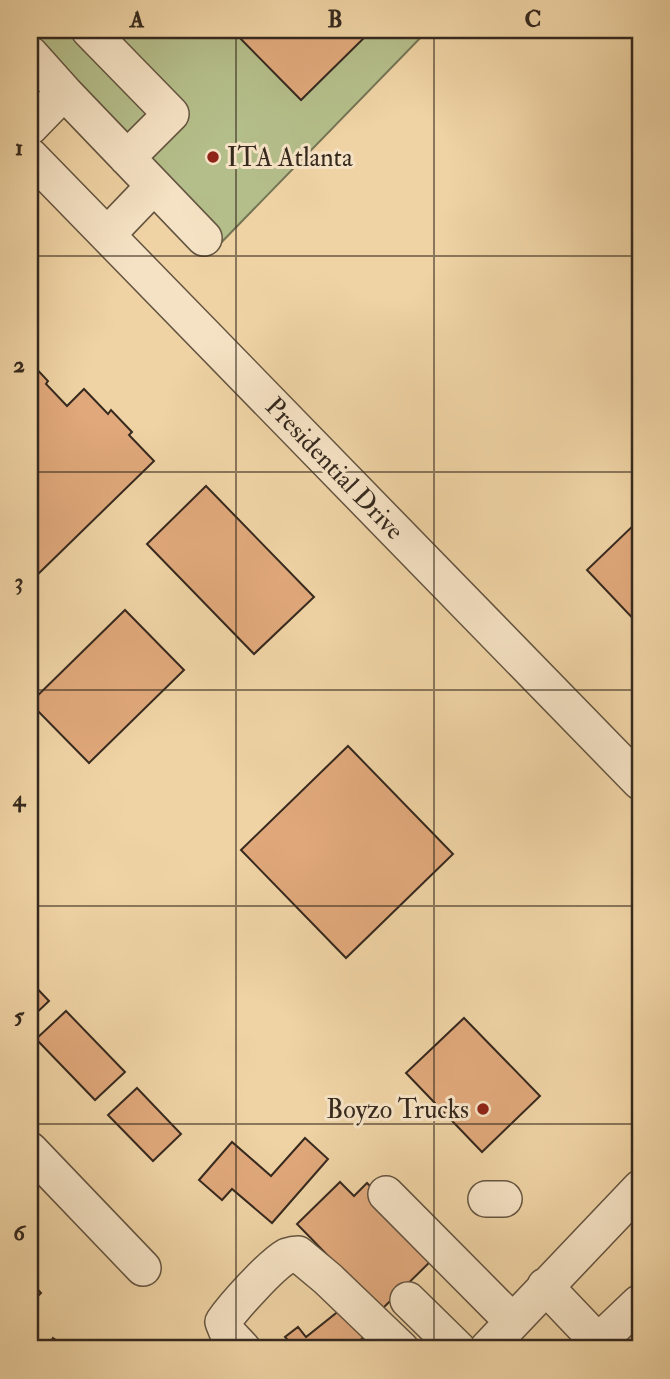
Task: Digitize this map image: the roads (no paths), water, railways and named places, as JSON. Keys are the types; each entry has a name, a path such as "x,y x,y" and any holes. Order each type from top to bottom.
{"street":[{"path":"30,47 43,30"},
{"path":"89,30 171,114 127,158"},
{"path":"30,54 204,238"},
{"path":"30,127 64,92"},
{"name":"Presidential Drive","path":"30,156 640,782"},
{"path":"107,235 154,187"},
{"path":"30,1150 143,1268"},
{"path":"489,1343 640,1188"},
{"path":"386,1194 489,1343"},
{"path":"243,1349 227,1332 223,1322 270,1271 289,1255 298,1254 328,1279 391,1346"},
{"path":"545,1286 601,1346 640,1304"},
{"path":"408,1300 489,1343"}],"place":[{"name":"ITA Atlanta","path":"213,157"},
{"name":"Boyzo Trucks","path":"483,1109"}]}
